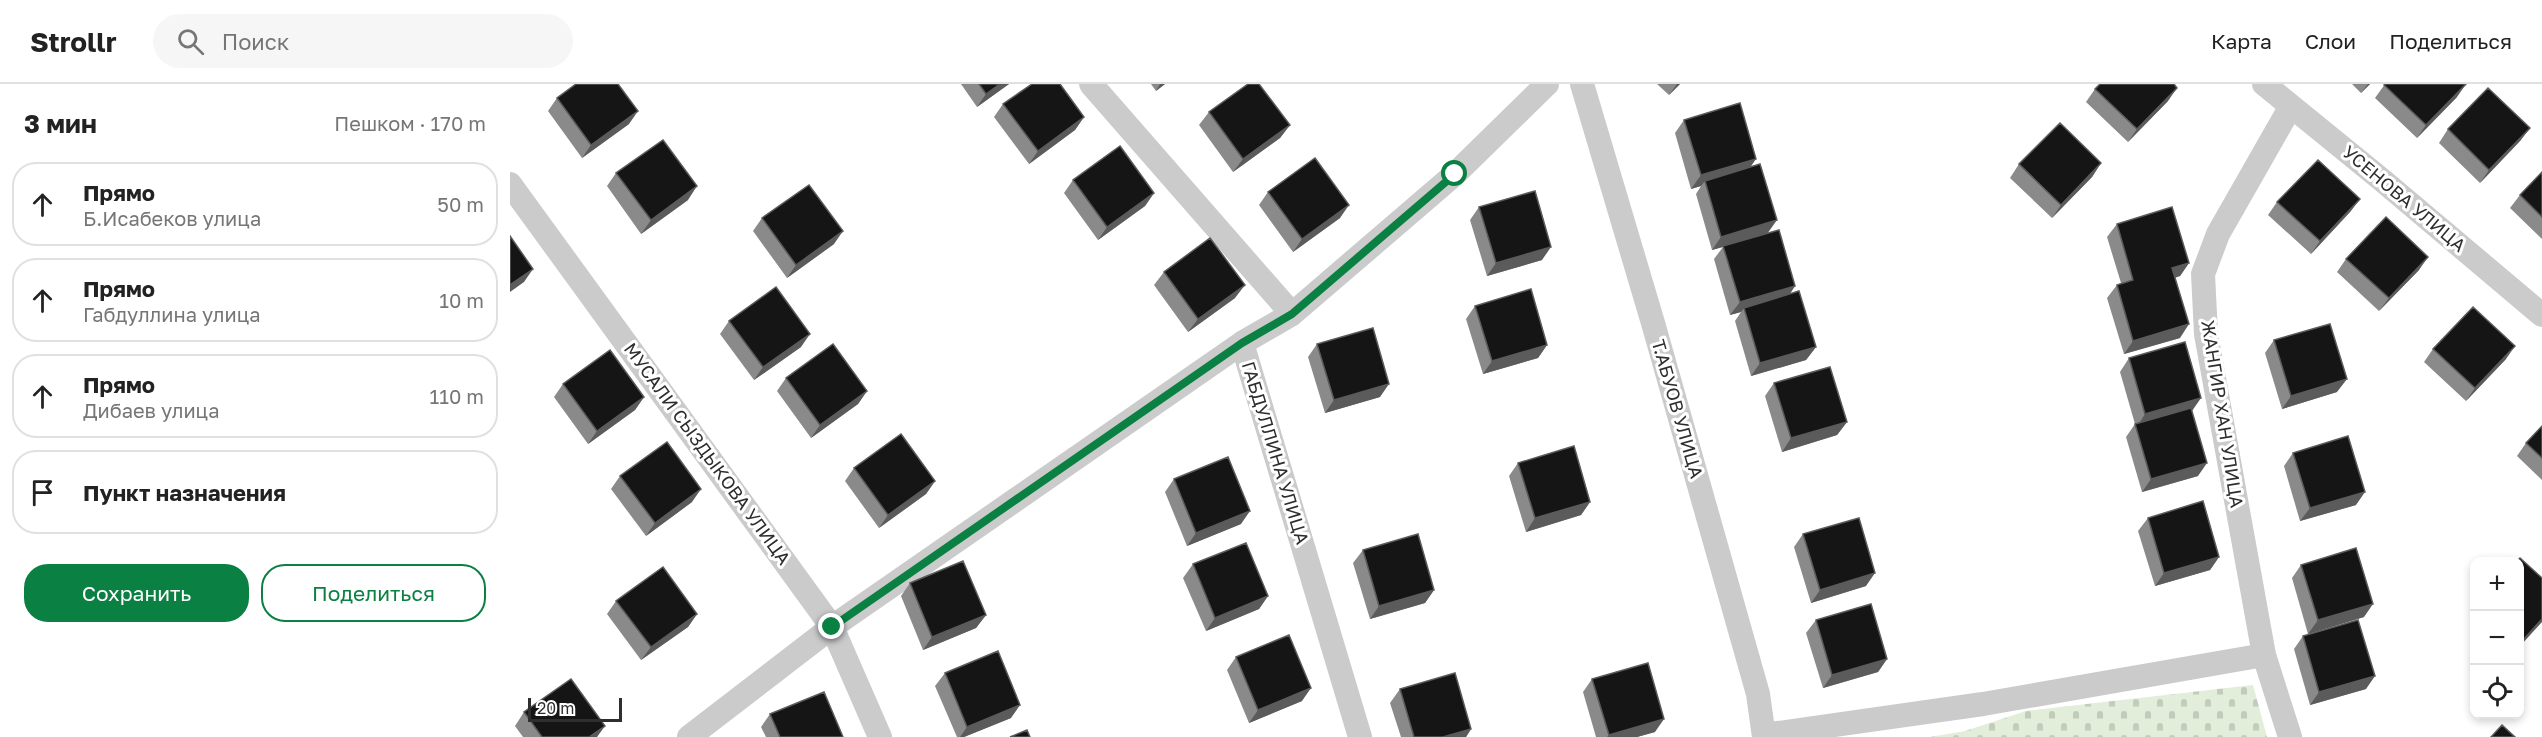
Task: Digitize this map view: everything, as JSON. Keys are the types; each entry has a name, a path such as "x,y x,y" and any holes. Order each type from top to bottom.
{"street":[{"path":"1091,84 1292,314"},
{"name":"ГАБДУЛЛИНА УЛИЦА","path":"1360,737 1242,343 1292,314 1455,174 1547,84"},
{"name":"Т.АБУОВ УЛИЦА","path":"1582,84 1653,323 1758,694 1764,736"},
{"name":"УСЕНОВА УЛИЦА","path":"2264,84 2542,315"},
{"name":"ЖАНГИР ХАН УЛИЦА","path":"2290,737 2264,656 2206,334 2203,274 2218,234 2291,106"},
{"name":"МУСАЛИ СЫЗДЫКОВА УЛИЦА","path":"510,184 832,627 880,737"},
{"path":"689,737 832,627 1242,343"},
{"path":"1764,736 1983,704 2264,656"}],"green space":[{"path":"2253,685 2267,737 1930,737 1965,731 2026,711"}],"building":[{"path":"576,84 618,84 638,111 591,145 557,98"},
{"path":"979,84 1000,84 986,94"},
{"path":"1032,84 1060,84 1084,117 1038,151 1003,104"},
{"path":"1248,84 1259,84 1290,125 1243,159 1209,112"},
{"path":"2100,84 2174,84 2177,88 2137,129 2095,89"},
{"path":"2385,84 2466,84 2426,125"},
{"path":"2488,88 2530,128 2489,170 2448,129"},
{"path":"1740,103 1756,159 1701,175 1684,120"},
{"path":"2060,123 2101,163 2061,205 2019,164"},
{"path":"663,140 697,186 651,220 616,173"},
{"path":"1120,146 1154,193 1107,227 1073,180"},
{"path":"1315,158 1349,205 1302,239 1268,192"},
{"path":"2318,160 2360,199 2320,241 2277,202"},
{"path":"1760,164 1777,220 1721,237 1705,181"},
{"path":"2542,172 2542,217 2520,195"},
{"path":"809,185 843,231 796,265 762,218"},
{"path":"1535,191 1551,247 1496,263 1479,207"},
{"path":"2172,207 2189,263 2172,268 2189,324 2133,341 2117,285 2133,280 2117,224"},
{"path":"2386,217 2428,257 2389,298 2346,259"},
{"path":"1779,230 1795,286 1740,302 1723,246"},
{"path":"510,236 533,269 510,285"},
{"path":"1210,238 1245,285 1198,319 1164,272"},
{"path":"776,287 810,334 763,367 729,321"},
{"path":"1531,289 1547,345 1492,361 1475,306"},
{"path":"1799,291 1816,347 1760,363 1744,308"},
{"path":"2473,307 2515,346 2475,388 2433,349"},
{"path":"2330,324 2347,379 2291,396 2274,340"},
{"path":"1373,328 1389,384 1334,400 1317,344"},
{"path":"2185,342 2201,398 2145,414 2129,358"},
{"path":"833,344 867,391 820,425 786,378"},
{"path":"610,350 644,397 597,431 563,384"},
{"path":"1830,367 1847,422 1791,438 1774,383"},
{"path":"2191,408 2207,463 2151,479 2135,424"},
{"path":"2542,426 2542,458 2526,443"},
{"path":"901,434 935,481 888,515 854,468"},
{"path":"2348,436 2365,492 2310,508 2293,453"},
{"path":"667,442 701,489 655,523 620,476"},
{"path":"1574,446 1590,502 1535,518 1518,463"},
{"path":"1228,457 1250,511 1196,533 1174,479"},
{"path":"2203,501 2219,557 2164,573 2148,518"},
{"path":"1859,518 1875,573 1820,590 1803,534"},
{"path":"1418,534 1434,590 1379,606 1363,550"},
{"path":"1246,543 1268,596 1215,618 1193,564"},
{"path":"2356,548 2373,604 2318,620 2301,565"},
{"path":"963,561 986,615 932,637 910,583"},
{"path":"2524,562 2542,578 2542,619 2524,639"},
{"path":"663,567 697,614 651,647 616,601"},
{"path":"1871,604 1887,659 1832,675 1816,620"},
{"path":"2358,620 2375,676 2319,692 2303,636"},
{"path":"1289,635 1311,688 1258,710 1236,657"},
{"path":"998,651 1020,705 967,727 945,673"},
{"path":"1648,663 1664,719 1609,735 1592,679"},
{"path":"1455,673 1471,729 1443,737 1414,737 1400,689"},
{"path":"571,679 605,726 589,737 542,737 524,712"},
{"path":"824,692 843,737 780,737 770,714"},
{"path":"2502,725 2515,737 2491,737"},
{"path":"1027,730 1030,737 1010,737"}],"route":[{"path":"832,627 1242,343 1292,314 1455,174"}]}
